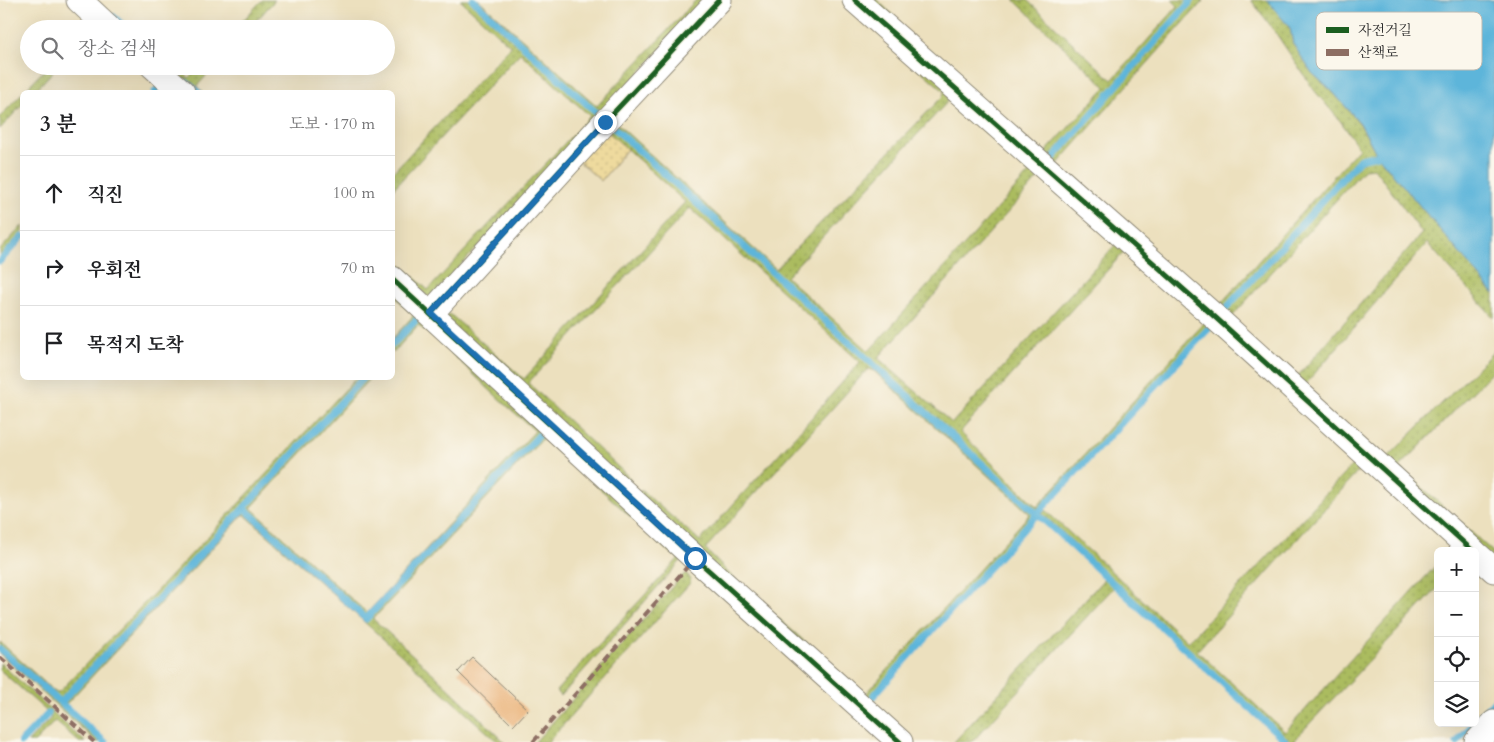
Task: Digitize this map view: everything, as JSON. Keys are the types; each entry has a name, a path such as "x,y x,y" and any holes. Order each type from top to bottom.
{"street":[{"path":"78,0 100,20"},
{"path":"431,313 719,0"},
{"path":"855,0 1216,318 1468,547"},
{"path":"162,75 180,90"},
{"path":"395,282 695,558 900,742"},
{"path":"1479,556 1494,570"},
{"path":"1477,742 1494,723"}],"green space":[{"path":"262,0 275,0 257,20 243,20"},
{"path":"460,0 471,0 599,117 433,295 428,297 395,267 395,260 428,290 590,116 520,53 395,187 395,170 511,46"},
{"path":"475,0 479,0 597,106 696,0 707,0 600,115"},
{"path":"725,0 730,0 614,121 776,269 943,96 944,91 902,54 903,46 953,93 950,99 786,277 869,351 1029,173 960,108 964,103 1042,174 878,358 952,423 1117,243 1048,182 1050,179 1194,305 1192,307 1125,251 960,432 1037,507 1205,322 1199,314 1201,312 1406,498 1401,497 1364,465 1197,651 1285,732 1434,567 1434,592 1294,740 1295,742 1289,742 1042,514 1045,510 1188,642 1358,459 1211,327 1208,327 1037,511 608,123"},
{"path":"864,0 877,0 899,21 899,25 1041,157 1106,87 1014,0 1027,0 1112,80 1178,6 1172,0 1190,0 1047,163 1048,165 1193,0 1204,0 1054,168 1180,279 1178,282 1046,166"},
{"path":"1251,0 1267,0 1290,28 1293,44 1312,73 1332,91 1360,124 1377,155 1494,294 1494,318 1427,243 1304,386 1295,379 1422,233 1374,168 1364,169 1230,319 1223,314 1216,309 1359,148 1341,122 1314,90","holes":["1375,155 1362,160 1223,314 1221,312 1359,157"]},
{"path":"39,75 50,75 36,90 25,90"},
{"path":"180,75 186,75 189,78 192,75 207,75 197,86 201,90 197,90"},
{"path":"20,95 20,107 0,129 0,117"},
{"path":"611,127 1036,513 867,701 867,704 872,704 915,742 906,742 753,604 760,602 865,695 1030,514 874,371 868,369 705,549 744,589 743,595 698,548 686,540 637,497 641,490 700,541 860,362 690,208 528,383 631,479 627,487 463,339 445,317 448,314 451,315 524,379 685,202 608,132"},
{"path":"20,228 20,239 0,262 0,250"},
{"path":"395,288 441,331 431,335 418,325 395,351 395,346 420,316 395,342 395,336 414,315 395,297"},
{"path":"447,341 686,555 561,696 556,691 680,557 669,552 544,437 373,619 505,742 498,742 244,514 66,704 63,702 244,510 366,621 542,434 540,432 366,617 246,508 363,380 368,380 251,508 367,613 535,431 443,345"},
{"path":"1494,351 1494,370 1400,467 1494,553 1494,567 1479,552 1479,547 1474,547 1386,459"},
{"path":"354,380 360,380 243,507 60,699 0,647 0,642 55,692 59,692 186,560"},
{"path":"686,573 690,578 690,583 548,742 535,742 680,578"},
{"path":"1105,578 1114,587 972,742 954,742"},
{"path":"0,651 101,742 97,742 0,654"},
{"path":"0,663 85,742 79,742 55,721 35,742 28,742 51,718 45,710 0,670"}],"sand":[{"path":"608,132 627,149 601,181 576,159"}],"water":[{"path":"1267,0 1494,0 1494,294 1377,155 1360,123 1332,91 1312,73 1293,44 1290,28"}],"building":[{"path":"472,657 528,710 513,726 458,672"}],"waterway":[{"path":"473,0 601,117"},
{"path":"1048,164 1192,0"},
{"path":"114,17 117,20"},
{"path":"187,83 196,90"},
{"path":"612,126 1287,742"},
{"path":"1222,313 1360,159 1377,155"},
{"path":"0,261 20,239"},
{"path":"395,342 419,317"},
{"path":"867,703 1038,513 1209,328"},
{"path":"61,702 244,508 361,380"},
{"path":"244,508 366,619 543,431"},
{"path":"0,649 105,742"},
{"path":"1479,718 1494,701"},
{"path":"21,742 48,714"},
{"path":"1457,742 1470,727"}],"marked path":[{"path":"533,742 695,558"},
{"path":"0,657 94,742"}],"cycle path":[{"path":"431,313 719,0"},
{"path":"855,0 1216,318 1469,547"},
{"path":"395,282 695,558 900,742"}],"route":[{"path":"605,122 431,313 695,558"}]}
